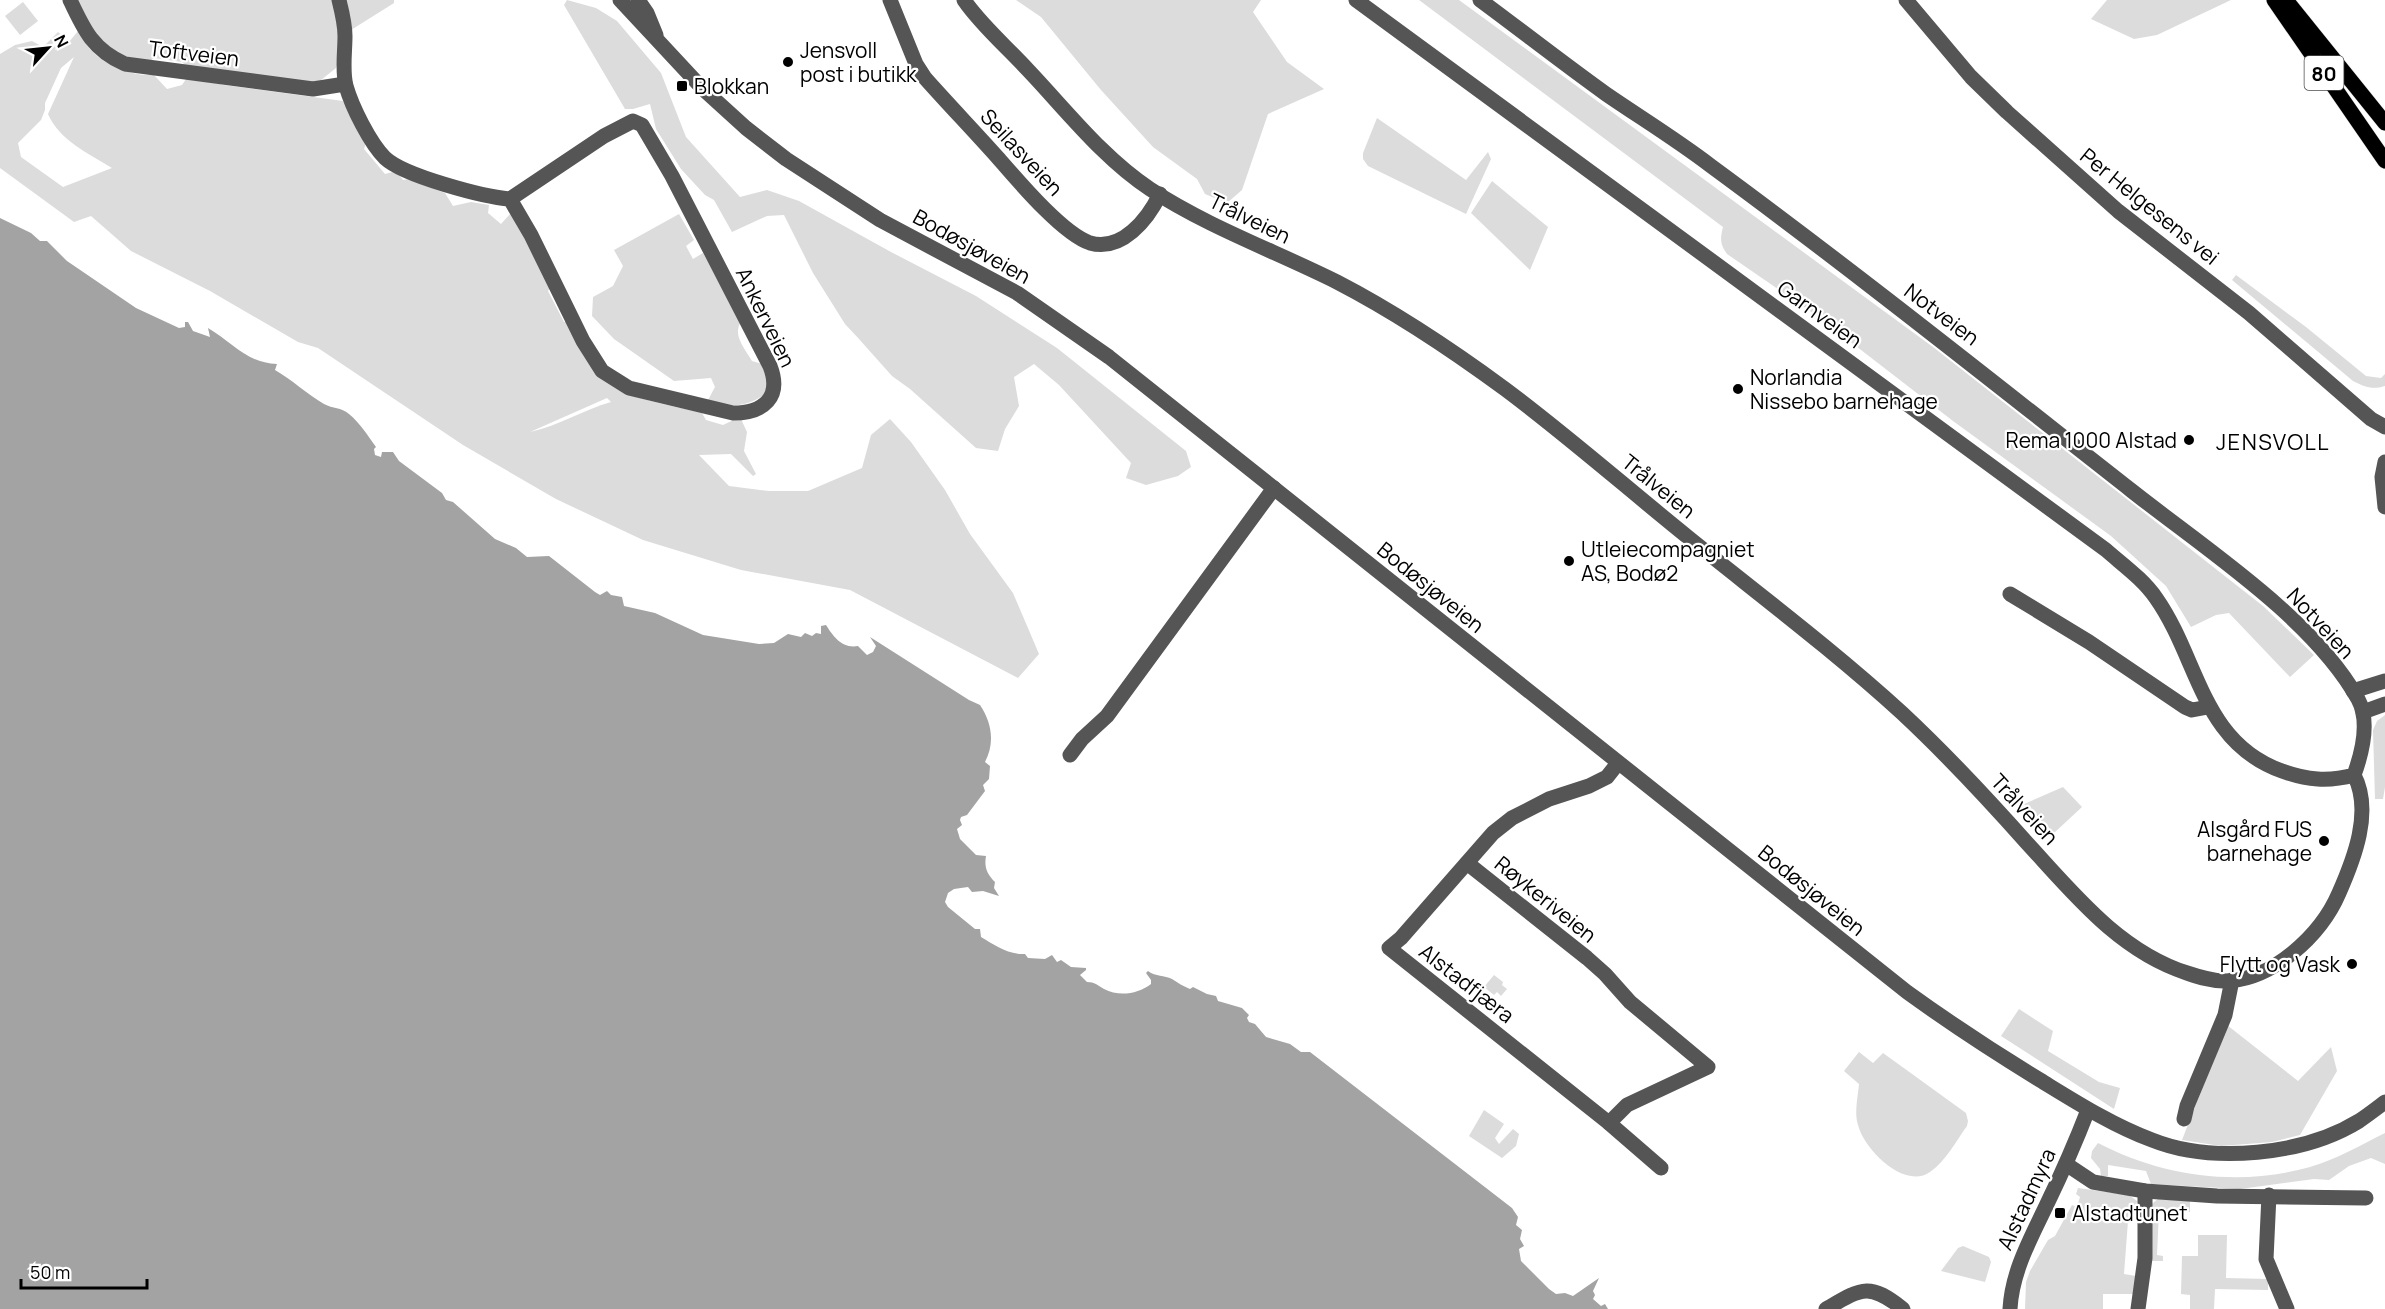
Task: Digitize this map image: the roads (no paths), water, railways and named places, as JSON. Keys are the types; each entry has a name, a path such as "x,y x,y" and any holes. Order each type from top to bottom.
{"main road":[{"name":"80","path":"2274,0 2385,161"},
{"name":"80","path":"2286,0 2385,123"}],"street":[{"name":"Toftveien","path":"70,0 92,41 102,51 125,64 313,89 345,84"},
{"path":"339,0 345,33 345,84 353,106 376,147 386,159 401,168 436,181 496,198 510,199"},
{"name":"Bodøsjøveien","path":"620,0 636,19 657,37 702,88 746,128 786,159 880,220 1017,293 1062,322 1907,992 1949,1022 2088,1110 2154,1141 2178,1148 2215,1154 2263,1152 2318,1139 2358,1122 2385,1102"},
{"name":"Bodøsjøveien","path":"638,0 647,13 657,37"},
{"name":"Seilasveien","path":"890,0 924,78 1021,186 1074,235 1091,243 1108,244 1125,236 1145,220 1160,194"},
{"name":"Trålveien","path":"964,0 1121,166 1160,194 1223,230 1339,283 1431,337 1507,390 1898,709 1945,754 2077,897 2128,945 2154,960 2209,980 2232,980 2252,975 2285,958 2309,939 2333,908 2348,874 2359,834 2361,795 2354,775"},
{"name":"Garnveien","path":"1356,0 2106,550 2133,573 2155,597 2174,628 2208,707 2225,732 2246,751 2272,768 2302,778 2324,781 2354,775"},
{"name":"Notveien","path":"1480,0 1602,91 1708,163 1753,197 1997,383 2229,566 2277,605 2306,634 2353,691 2363,712"},
{"name":"Per Helgesens vei","path":"1906,0 1971,77 2025,128 2118,210 2249,313 2371,419 2385,427"},
{"name":"Ankerveien","path":"633,121 642,125 672,176 770,366 775,384 770,399 754,410 733,413 629,388 608,375 597,364 583,341 531,235 510,199 604,136 633,121"},
{"path":"2385,462 2382,477 2385,507"},
{"path":"1070,756 1082,739 1107,716 1274,488"},
{"path":"2010,594 2089,642 2185,707 2192,710 2208,707"},
{"name":"Notveien","path":"2353,691 2385,681"},
{"path":"2354,775 2360,758 2363,712 2385,705"},
{"name":"Røykeriveien","path":"1609,1123 1618,1112 1627,1106 1708,1067 1630,1002 1587,958 1467,862 1493,833 1512,818 1549,799 1589,786 1607,777 1618,763"},
{"name":"Alstadfjæra","path":"1467,862 1401,938 1389,948 1609,1123 1661,1168"},
{"path":"2184,1119 2187,1106 2225,1015 2232,980"},
{"name":"Alstadmyra","path":"2010,1309 2011,1292 2017,1269 2066,1164 2088,1110"},
{"path":"2066,1164 2092,1182 2145,1191 2217,1196 2366,1198"},
{"path":"2138,1309 2145,1258 2145,1191"},
{"path":"2269,1195 2266,1259 2287,1309"},
{"path":"1826,1309 1856,1293 1872,1289 1887,1296 1903,1309"}],"place":[{"name":"Jensvoll post i butikk","path":"788,62"},
{"name":"Blokkan","path":"682,86"},
{"name":"Norlandia Nissebo barnehage","path":"1738,389"},
{"name":"Rema 1000 Alstad","path":"2189,440"},
{"name":"Utleiecompagniet AS, Bodø2","path":"1569,561"},
{"name":"Alsgård FUS barnehage","path":"2324,841"},
{"name":"Flytt og Vask","path":"2352,964"},
{"name":"Alstadtunet","path":"2060,1213"}],"district":[{"name":"JENSVOLL","path":"2273,442"}]}
